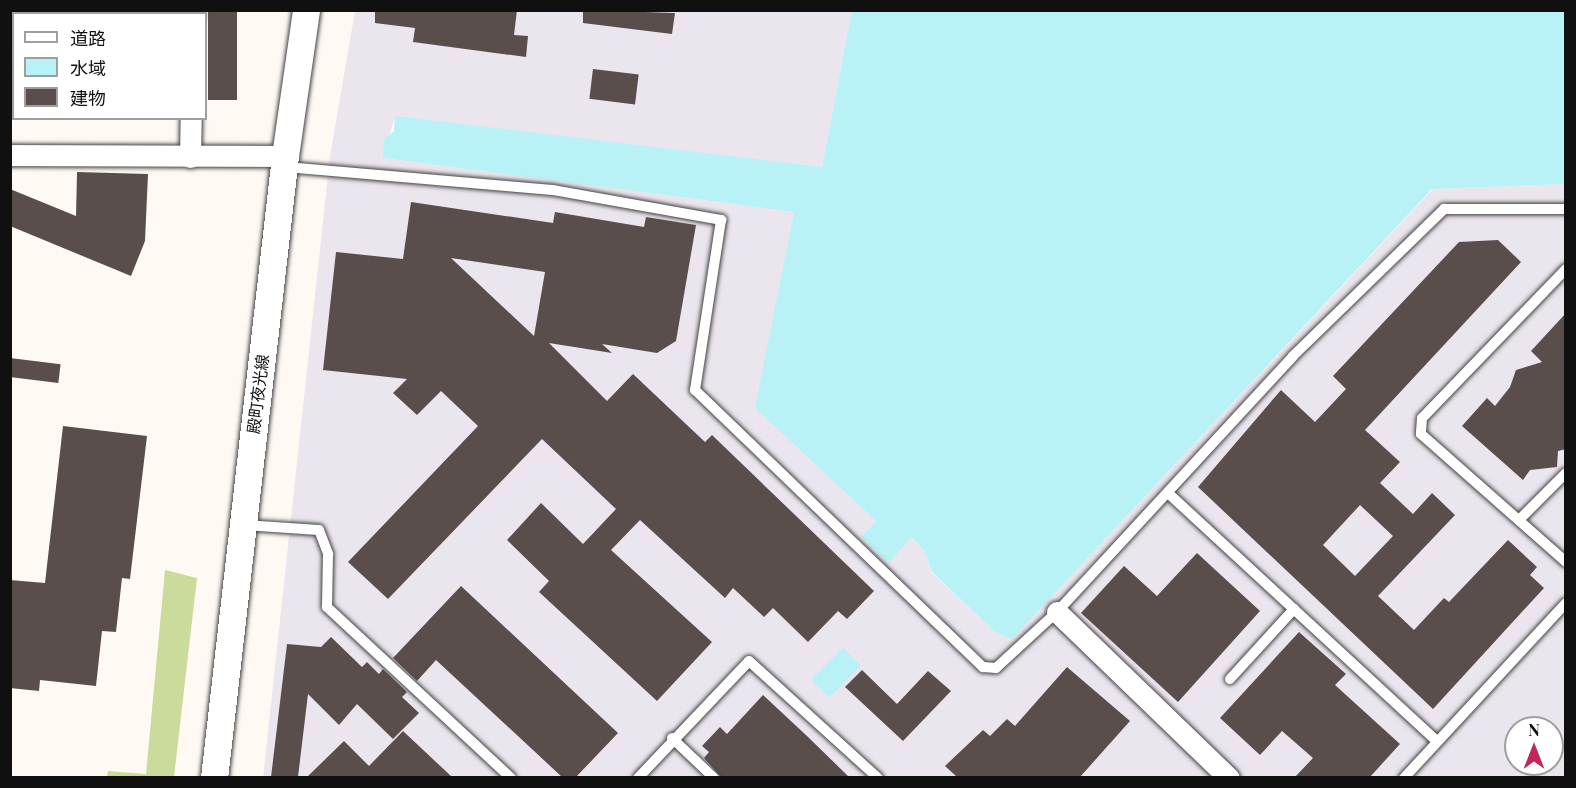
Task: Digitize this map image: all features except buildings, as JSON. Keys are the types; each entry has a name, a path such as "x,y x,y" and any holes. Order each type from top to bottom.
{"street":[{"name":"殿町夜光線","path":"214,777 285,161 306,10"},
{"path":"190,157 191,120"},
{"path":"10,155 190,157 285,161"},
{"path":"1057,612 1228,777"}],"lane":[{"path":"285,161 553,190 721,219 695,390 983,667 996,668 1057,612 1293,356 1444,209 1566,209"},
{"path":"1566,269 1422,418 1421,434 1566,562"},
{"path":"1519,520 1566,473"},
{"path":"1168,494 1437,741"},
{"path":"243,525 319,530 328,554 327,608 511,777"},
{"path":"1404,777 1566,603"},
{"path":"1230,678 1294,609"},
{"path":"638,777 672,738 749,661 878,777"},
{"path":"672,738 714,777"}],"shaded area":[{"path":"355,11 852,11 822,167 395,117 383,158 794,212 756,408 876,521 861,537 889,562 910,536 924,550 932,573 995,632 1012,639 1433,189 1565,184 1565,777 263,778 330,156"}],"green space":[{"path":"165,570 197,578 174,777 107,777 108,771 146,774"}],"water":[{"path":"852,10 1565,11 1565,184 1432,189 1012,639 995,632 932,572 924,550 911,537 889,563 861,537 876,521 755,408 794,212 383,158 384,140 394,131 395,116 822,167"},
{"path":"843,648 861,666 829,697 811,680"}]}
